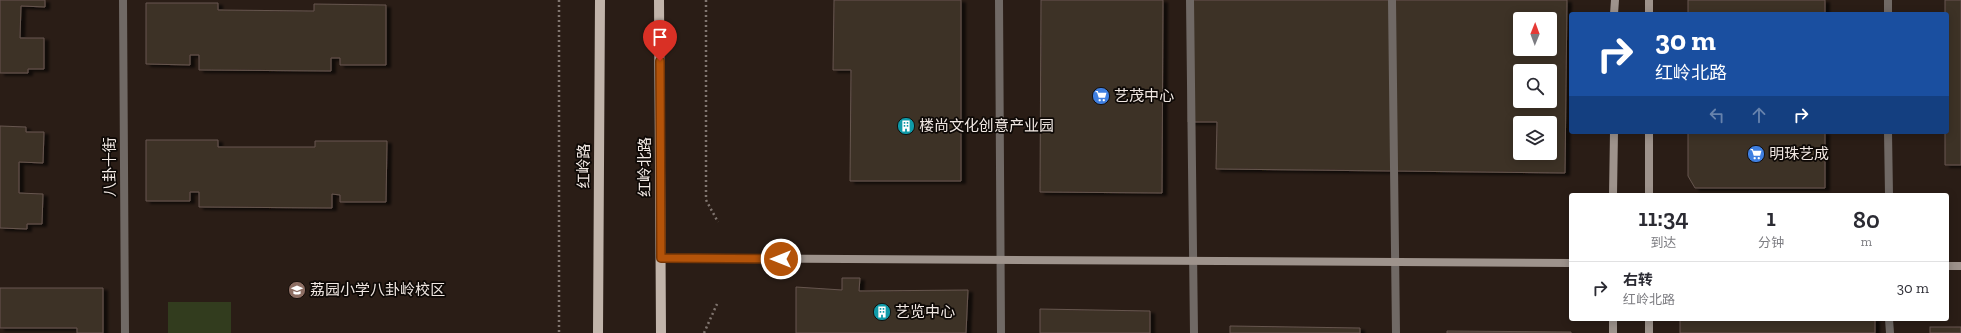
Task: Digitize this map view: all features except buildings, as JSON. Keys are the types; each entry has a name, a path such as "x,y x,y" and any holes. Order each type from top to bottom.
{"main road":[{"name":"红岭路","path":"598,333 600,0"},
{"name":"红岭北路","path":"659,0 661,333"}],"street":[{"name":"八卦十街","path":"123,0 125,333"},
{"path":"999,0 1001,333"},
{"path":"1190,0 1194,333"},
{"path":"1392,0 1396,333"},
{"path":"1614,0 1614,12"},
{"path":"1649,0 1649,12"},
{"path":"1888,0 1888,12"},
{"path":"1613,193 1614,134"},
{"path":"1649,134 1649,193"},
{"path":"1888,134 1889,193"},
{"path":"661,258 1569,263"},
{"path":"1949,266 1961,266"},
{"path":"1613,321 1613,333"},
{"path":"1649,321 1649,333"},
{"path":"1889,321 1890,333"}],"path":[{"path":"559,0 559,333"},
{"path":"706,0 706,200 718,222"},
{"path":"704,333 717,304"}],"green space":[{"path":"168,302 231,302 231,333 168,333"}],"place":[{"name":"艺茂中心","path":"1101,96"},
{"name":"楼尚文化创意产业园","path":"906,126"},
{"name":"明珠艺成","path":"1756,154"},
{"name":"荔园小学八卦岭校区","path":"297,290"},
{"name":"艺览中心","path":"882,312"}],"route":[{"path":"660,61 661,258 781,259"}]}
